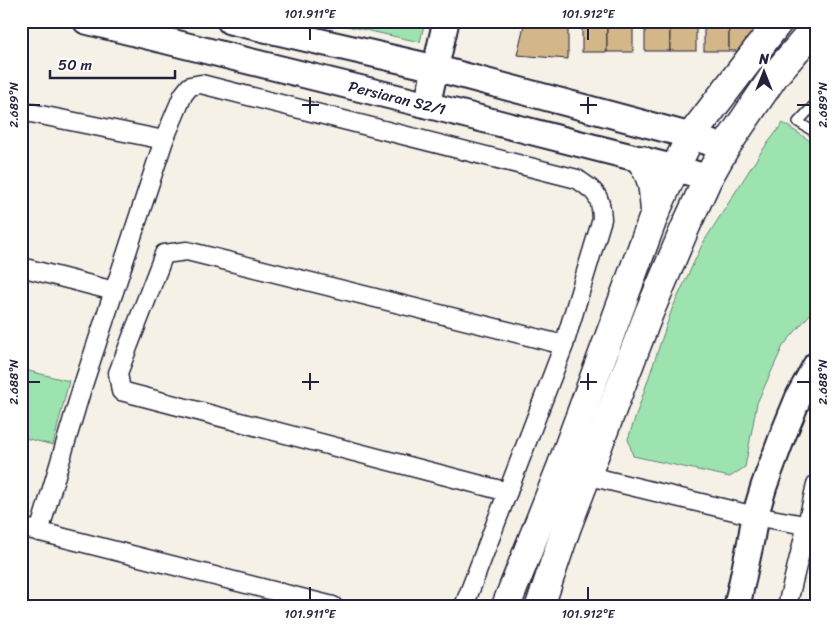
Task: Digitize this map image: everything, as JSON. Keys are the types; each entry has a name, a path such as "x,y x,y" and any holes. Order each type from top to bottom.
{"main road":[{"path":"506,606 560,470 655,213 675,168 690,136 779,21"},
{"path":"540,606 566,529 649,312 708,178 725,148 774,76 813,34"},
{"path":"640,160 651,177 655,213"}],"street":[{"name":"Persiaran S2/1","path":"86,21 426,105 708,178"},
{"path":"230,21 435,68 690,136 725,148"},
{"path":"426,105 446,21"},
{"path":"40,532 82,388 164,140 182,94 190,86 202,84 577,179 593,190 601,204 602,219 564,345 464,606"},
{"path":"21,111 164,140"},
{"path":"508,492 121,391 118,373 164,254 187,251 564,345"},
{"path":"21,268 114,291"},
{"path":"737,606 755,516 764,486 799,396 816,365"},
{"path":"560,470 755,516 812,526"},
{"path":"787,606 812,526 816,484"},
{"path":"21,527 333,606"}],"lane":[{"path":"816,103 798,122 816,133"}],"green space":[{"path":"324,21 425,21 420,42"},
{"path":"783,123 816,145 816,307 783,346 757,403 745,467 730,477 633,456 628,439 672,309 703,243 761,152"},
{"path":"21,369 69,381 53,445 21,437"}],"building":[{"path":"525,21 568,21 568,59 517,55"},
{"path":"582,21 607,21 607,52 582,52"},
{"path":"607,21 633,21 633,52 607,52"},
{"path":"645,21 670,21 670,51 645,51"},
{"path":"670,21 696,21 696,51 670,51"},
{"path":"704,21 729,21 729,51 704,51"},
{"path":"729,21 755,21 755,51 729,51"}]}
